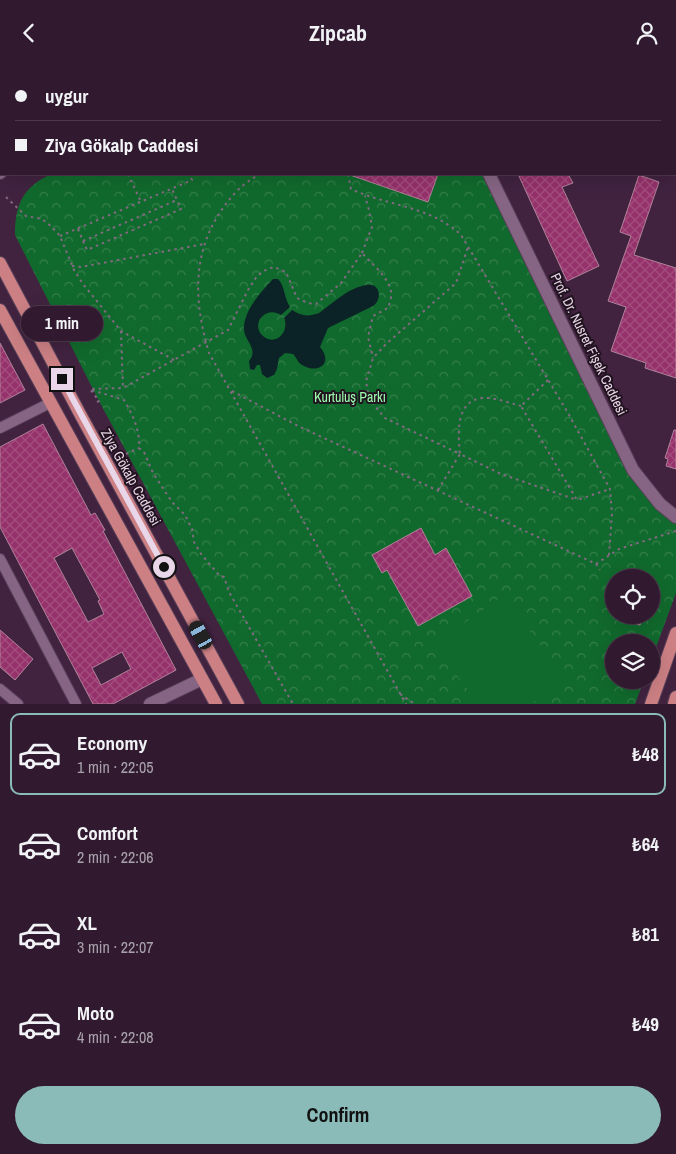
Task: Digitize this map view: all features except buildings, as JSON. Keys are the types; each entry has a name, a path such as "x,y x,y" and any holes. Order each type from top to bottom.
{"main road":[{"name":"Prof. Dr. Nusret Fişek Caddesi","path":"489,175 633,470 660,504 676,517"},
{"name":"Ziya Gökalp Caddesi","path":"0,263 238,704"},
{"path":"0,310 216,704"},
{"path":"651,704 676,633"},
{"path":"150,704 202,679"},
{"path":"674,704 676,697"}],"street":[{"path":"0,428 50,403"},
{"path":"0,559 76,704"},
{"path":"0,689 18,704"}],"path":[{"path":"128,175 141,202"},
{"path":"60,237 192,180 190,175"},
{"path":"259,175 249,181 226,204 211,226 204,244 198,280 198,309 206,343 209,353 406,704"},
{"path":"348,175 351,189 364,195 430,214 461,235 610,489 612,514 609,555"},
{"path":"78,229 87,250 181,209 172,189"},
{"path":"90,389 123,388 228,330 256,276 266,269 274,267 286,272 298,298 308,303 316,304 341,283 362,253 372,227 370,210 364,195"},
{"path":"6,197 26,216 42,219 60,237 72,266 83,284 121,331 174,360"},
{"path":"83,241 177,200"},
{"path":"72,266 81,267 204,244"},
{"path":"468,247 456,283 399,331 373,358 367,375 366,387 374,405 381,415 390,422 501,474 577,500 610,489"},
{"path":"362,253 387,283 391,295 388,308 374,316 368,337 373,358"},
{"path":"121,331 123,388"},
{"path":"521,406 548,381"},
{"path":"90,389 99,401 97,402"},
{"path":"90,389 124,400 132,414 137,429 139,448"},
{"path":"231,391 298,426 596,564 600,570"},
{"path":"437,490 460,454 459,425 463,412 470,403 483,398 521,406 577,500"},
{"path":"126,454 139,448"},
{"path":"139,448 144,452 154,473 172,502 185,515 192,529 194,542 201,554 219,575 224,577 229,592 293,704"},
{"path":"596,564 619,549 676,531"},
{"path":"400,694 415,704"}],"green space":[{"name":"Kurtuluş Parkı","path":"50,175 486,175 633,470 676,517 676,593 660,637 660,634 605,634 605,689 641,689 635,704 262,704 99,401 15,235 15,224 19,206 34,184"},
{"path":"504,595 565,680 531,704 478,704 435,644"}],"shaded area":[{"path":"273,279 278,279 280,282 290,307 281,315 270,313 265,314 261,318 258,327 259,332 268,339 273,340 281,336 285,328 284,318 292,310 298,314 305,315 319,313 347,292 360,286 372,285 377,289 379,296 373,306 328,328 320,347 325,357 323,365 315,369 310,368 300,364 293,354 285,353 279,358 274,375 267,378 262,374 260,365 257,365 254,370 250,369 249,361 253,352 245,336 244,326 251,307"}],"route":[{"path":"62,379 164,567"}]}
